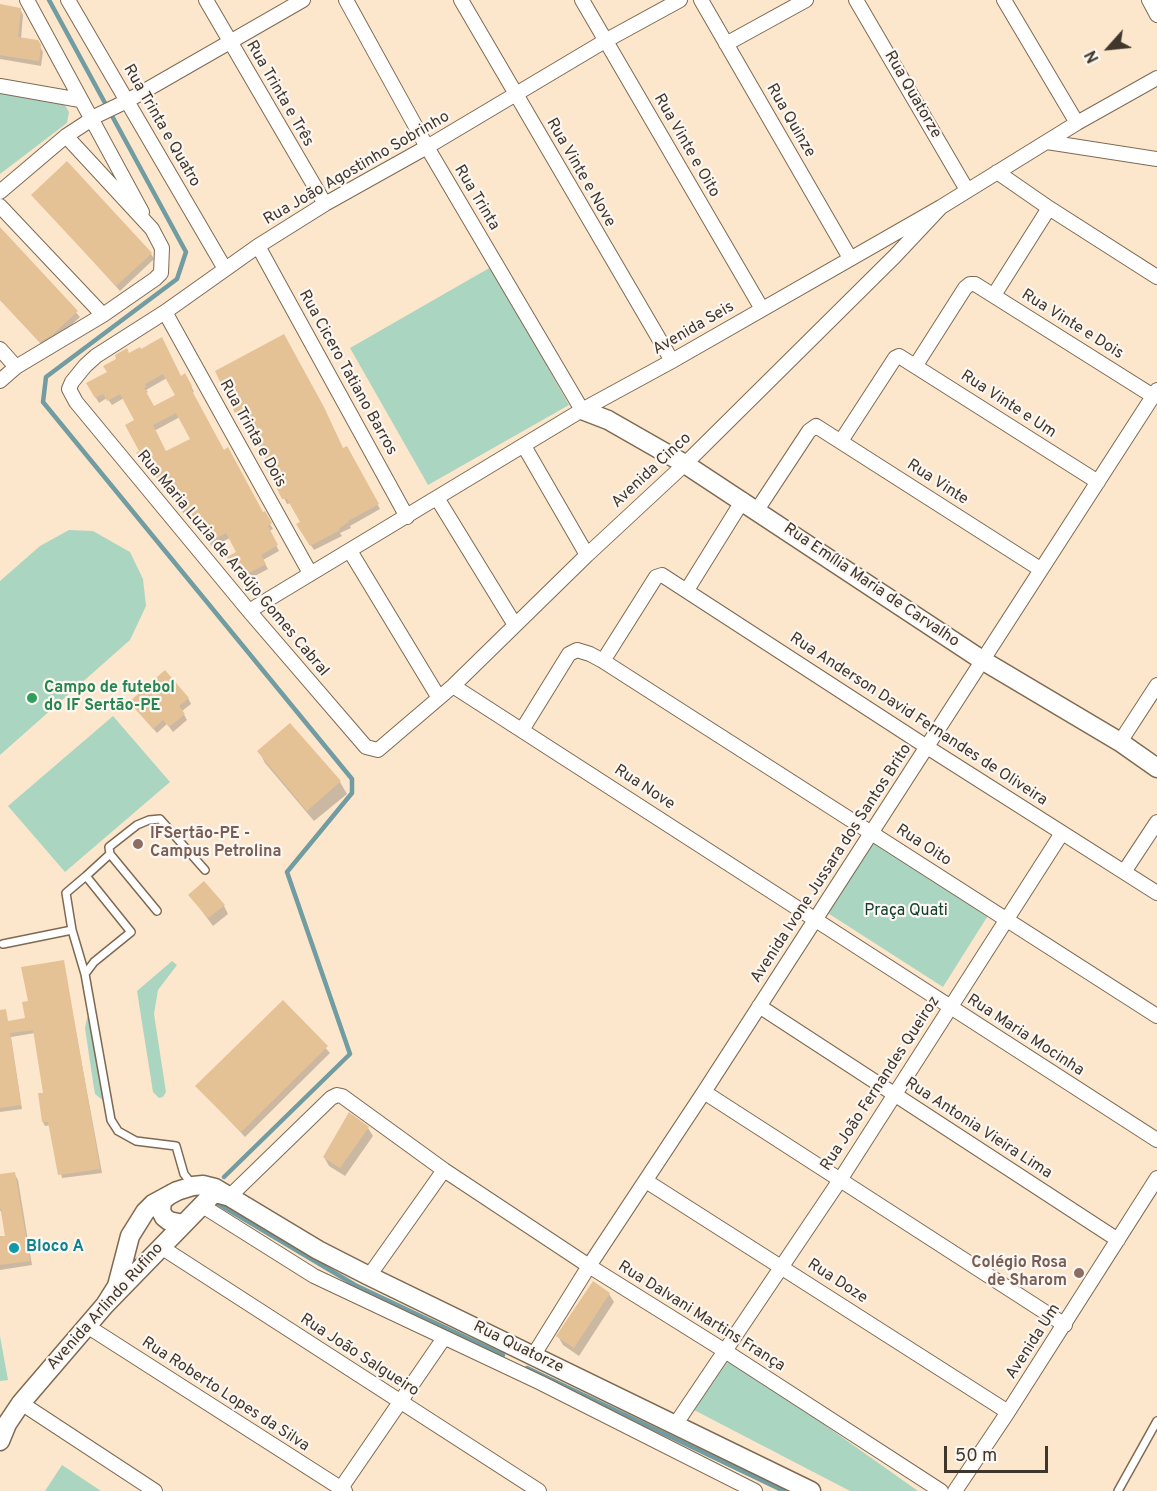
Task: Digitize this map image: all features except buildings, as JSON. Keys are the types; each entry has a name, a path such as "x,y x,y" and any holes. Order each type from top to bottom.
{"street":[{"path":"0,381 16,367 103,315 161,273 162,248 95,117 81,100 27,0"},
{"name":"Rua Trinta e Três","path":"206,0 325,204"},
{"path":"0,192 66,136 95,117 303,0"},
{"name":"Rua Trinta","path":"346,0 427,147 582,410"},
{"name":"Rua Vinte e Nove","path":"461,0 672,361"},
{"name":"Rua Vinte e Oito","path":"582,0 762,309"},
{"name":"Rua João Agostinho Sobrinho","path":"69,389 77,375 96,356 165,312 258,246 325,204 427,147 605,41 680,0"},
{"name":"Rua Quinze","path":"701,0 850,258"},
{"path":"726,44 806,0"},
{"name":"Rua Quatorze","path":"856,0 967,190"},
{"path":"1004,0 1077,123"},
{"path":"1149,0 1157,15"},
{"name":"Rua Trinta e Quatro","path":"72,1 122,103 225,268"},
{"name":"Avenida Seis","path":"249,611 582,410 941,207 1077,123 1157,78"},
{"path":"0,86 81,100"},
{"path":"66,136 152,229"},
{"path":"1047,142 1157,159"},
{"path":"997,172 1157,277"},
{"path":"0,206 103,315"},
{"name":"Avenida Cinco","path":"378,750 453,686 587,555 685,464 887,264 941,207"},
{"path":"994,295 1049,208"},
{"name":"Rua Cicero Tatiano Barros","path":"258,246 407,517"},
{"name":"Rua Vinte e Dois","path":"916,365 965,288 972,284 994,295 1155,393"},
{"name":"Rua Trinta e Dois","path":"165,312 310,573"},
{"path":"0,349 16,367"},
{"name":"Rua Vinte e Um","path":"841,441 895,357 899,356 1098,482"},
{"name":"Rua Maria Luzia de Araújo Gomes Cabral","path":"69,389 76,402 357,739 366,747 378,750"},
{"name":"Avenida Ivone Jussara dos Santos Brito","path":"512,1370 527,1353 589,1266 704,1092 1155,393"},
{"name":"Rua Emília Maria de Carvalho","path":"582,410 608,420 685,464 982,660 1120,742 1157,768"},
{"name":"Rua Vinte","path":"750,505 809,431 816,426 1040,569"},
{"path":"524,446 587,555"},
{"path":"437,498 515,625"},
{"path":"687,590 750,505"},
{"path":"350,551 439,698"},
{"name":"Rua Anderson David Fernandes de Oliveira","path":"603,661 656,577 661,574 1157,893"},
{"name":"Rua Oito","path":"522,730 569,654 576,650 603,661 1157,1016"},
{"name":"Rua Nove","path":"453,686 816,919"},
{"path":"1120,742 1157,686"},
{"path":"1124,872 1157,822"},
{"name":"Rua João Fernandes Queiroz","path":"725,1351 896,1095 1062,833"},
{"name":"Rua Maria Mocinha","path":"816,919 1157,1140"},
{"name":"Rua Antonia Vieira Lima","path":"759,1006 1118,1240"},
{"path":"704,1092 1065,1325"},
{"name":"Rua Dalvani Martins França","path":"229,1197 331,1098 337,1095 346,1099 444,1170 589,1266 941,1491"},
{"path":"369,1276 444,1170"},
{"name":"Avenida Um","path":"955,1491 1065,1325 1157,1178"},
{"name":"Rua Doze","path":"645,1181 1008,1412"},
{"name":"Rua Quatorze","path":"193,1186 203,1185 215,1188 318,1250 369,1276 811,1491"},
{"path":"105,1305 117,1286 130,1236 145,1212 153,1204 171,1194 193,1186"},
{"name":"Avenida Arlindo Rufino","path":"0,1441 7,1424 21,1403 105,1305 201,1205 216,1193 229,1197"},
{"path":"171,1194 162,1201 161,1211 169,1221 183,1224"},
{"path":"201,1205 314,1276 512,1370 755,1491"},
{"name":"Rua João Salgueiro","path":"161,1246 539,1491"},
{"name":"Rua Roberto Lopes da Silva","path":"87,1326 341,1490"},
{"path":"341,1490 444,1338"},
{"path":"675,1425 725,1351"},
{"path":"21,1403 155,1491"}],"lane":[{"path":"157,911 110,854 109,847 137,825 149,820 160,819 205,870"},
{"path":"110,854 66,892 72,930 85,974 111,1120 118,1131 136,1141 176,1146 184,1174 193,1186"},
{"path":"85,974 94,962 131,932 86,876"},
{"path":"3,944 72,930"},
{"path":"1118,1491 1157,1421"}],"green space":[{"path":"0,91 62,100 69,112 67,123 0,174"},
{"path":"491,267 569,405 428,485 350,348"},
{"name":"Campo de futebol do IF Sertão-PE","path":"69,530 93,531 130,552 143,579 146,606 130,640 0,755 0,581 40,546"},
{"path":"113,716 170,782 65,872 8,806"},
{"name":"Praça Quati","path":"869,837 989,914 943,987 823,910"},
{"path":"172,961 177,965 158,990 154,1014 166,1092 163,1097 159,1098 153,1092 137,991"},
{"path":"91,1014 105,1102 95,1094 93,1082 85,1028 87,1018"},
{"path":"0,1336 8,1380 0,1381"},
{"path":"730,1358 918,1491 850,1491 694,1410"},
{"path":"62,1465 101,1491 45,1491"}],"waterway":[{"path":"49,0 186,252 177,279 46,377 43,402 352,779 352,793 287,872 350,1054 224,1177"},
{"path":"217,1203 355,1285 503,1355"},
{"path":"527,1368 784,1491"}],"place":[{"name":"Campo de futebol do IF Sertão-PE","path":"32,698"},
{"name":"IFSertão-PE - Campus Petrolina","path":"138,844"},
{"name":"Bloco A","path":"14,1248"},
{"name":"Colégio Rosa de Sharom","path":"1079,1273"}]}
